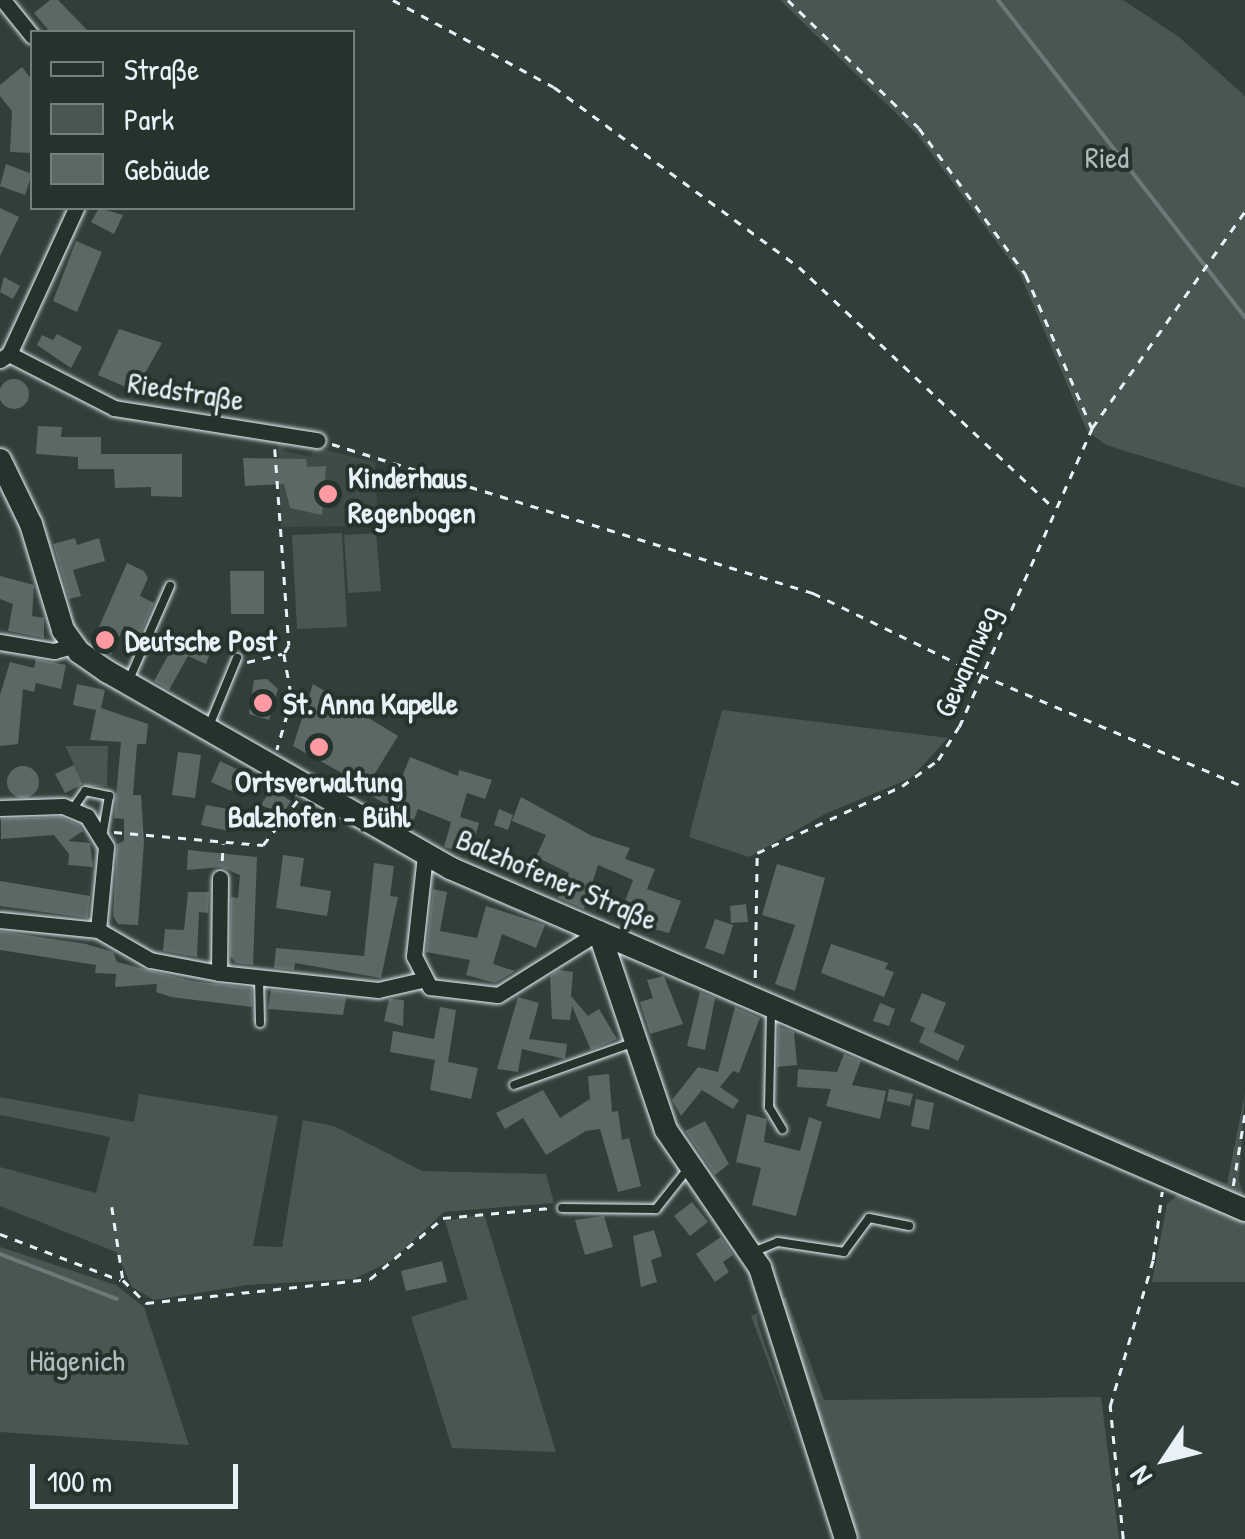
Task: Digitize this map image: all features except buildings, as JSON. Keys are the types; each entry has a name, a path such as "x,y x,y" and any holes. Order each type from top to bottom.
{"street":[{"path":"13,4 30,33"},
{"path":"4,357 75,210"},
{"name":"Riedstraße","path":"4,357 114,408 317,440"},
{"path":"0,460 22,503 55,612 73,646 54,650 0,642"},
{"name":"Balzhofener Straße","path":"73,646 127,683 426,855 1238,1207"},
{"path":"0,808 74,807 104,834 105,912 98,930"},
{"path":"422,980 414,938 426,855"},
{"path":"219,973 220,878"},
{"path":"0,920 98,930 150,960 219,973 398,990 422,980 452,993 498,994 599,932 666,1130 688,1169 752,1252 783,1337 846,1539"},
{"path":"619,994 635,946"}],"lane":[{"path":"127,683 170,586"},
{"path":"208,730 237,658"},
{"path":"74,807 85,791 106,792 104,834"},
{"path":"259,976 260,1023"},
{"path":"774,1004 766,1044 769,1107 782,1129"},
{"path":"514,1085 579,1068 635,1042"},
{"path":"562,1208 656,1209 688,1169"},
{"path":"752,1252 778,1242 844,1252 869,1218 909,1226"}],"path":[{"path":"394,0 554,87 800,267 1055,509"},
{"path":"788,0 919,128 1026,275 1092,428"},
{"name":"Gewannweg","path":"752,994 756,853 923,775 949,746 1092,428 1210,266 1245,210"},
{"path":"269,766 290,723 275,432"},
{"path":"317,440 479,484 813,592 981,675 1245,788"},
{"path":"237,658 252,664 284,654"},
{"path":"104,834 223,844 270,842 306,787"},
{"path":"220,878 223,844"},
{"path":"1238,1207 1245,1114"},
{"path":"1123,1539 1110,1406 1153,1260 1168,1177"},
{"path":"112,1206 123,1280"},
{"path":"0,1234 123,1280 146,1304 214,1292 351,1283 382,1275 443,1218 562,1208"}],"shaded area":[{"name":"Kinderhaus Regenbogen","path":"278,443 285,444 284,451 311,457 314,447 375,462 378,526 281,527"}],"green space":[{"name":"Ried","path":"780,0 1123,0 1179,37 1245,96 1245,488 1106,445 1087,431 1020,274 917,134"},
{"path":"342,533 347,627 297,629 292,535"},
{"path":"376,533 381,591 348,593 344,535"},
{"path":"722,710 948,738 911,778 825,814 749,857 689,837"},
{"path":"65,746 108,746 107,786 85,787"},
{"path":"964,1074 1227,1184 1245,1093 1239,1180 1245,1201"},
{"path":"139,1094 278,1116 253,1246 282,1247 303,1120 334,1126 422,1171 546,1174 554,1203 444,1212 391,1261 354,1279 247,1285 154,1300 132,1287 116,1252 0,1206 0,1167 96,1193 110,1137 0,1115 0,1097 134,1122"},
{"path":"1182,1191 1245,1212 1245,1282 1152,1282 1167,1204"},
{"path":"484,1214 556,1452 452,1448 411,1317 468,1299 445,1221"},
{"name":"Hägenich","path":"0,1247 116,1285 144,1307 189,1445 0,1432"},
{"path":"786,1297 824,1400 1101,1397 1119,1539 860,1539 840,1493 781,1300"},
{"path":"757,1313 758,1324 804,1459 751,1316"}],"waterway":[{"path":"998,0 1245,317"},
{"path":"0,1254 117,1299"}],"place":[{"name":"Kinderhaus Regenbogen","path":"328,494"},
{"name":"Deutsche Post","path":"105,640"},
{"name":"St. Anna Kapelle","path":"263,703"},
{"name":"Ortsverwaltung Balzhofen - Bühl","path":"319,747"}]}
